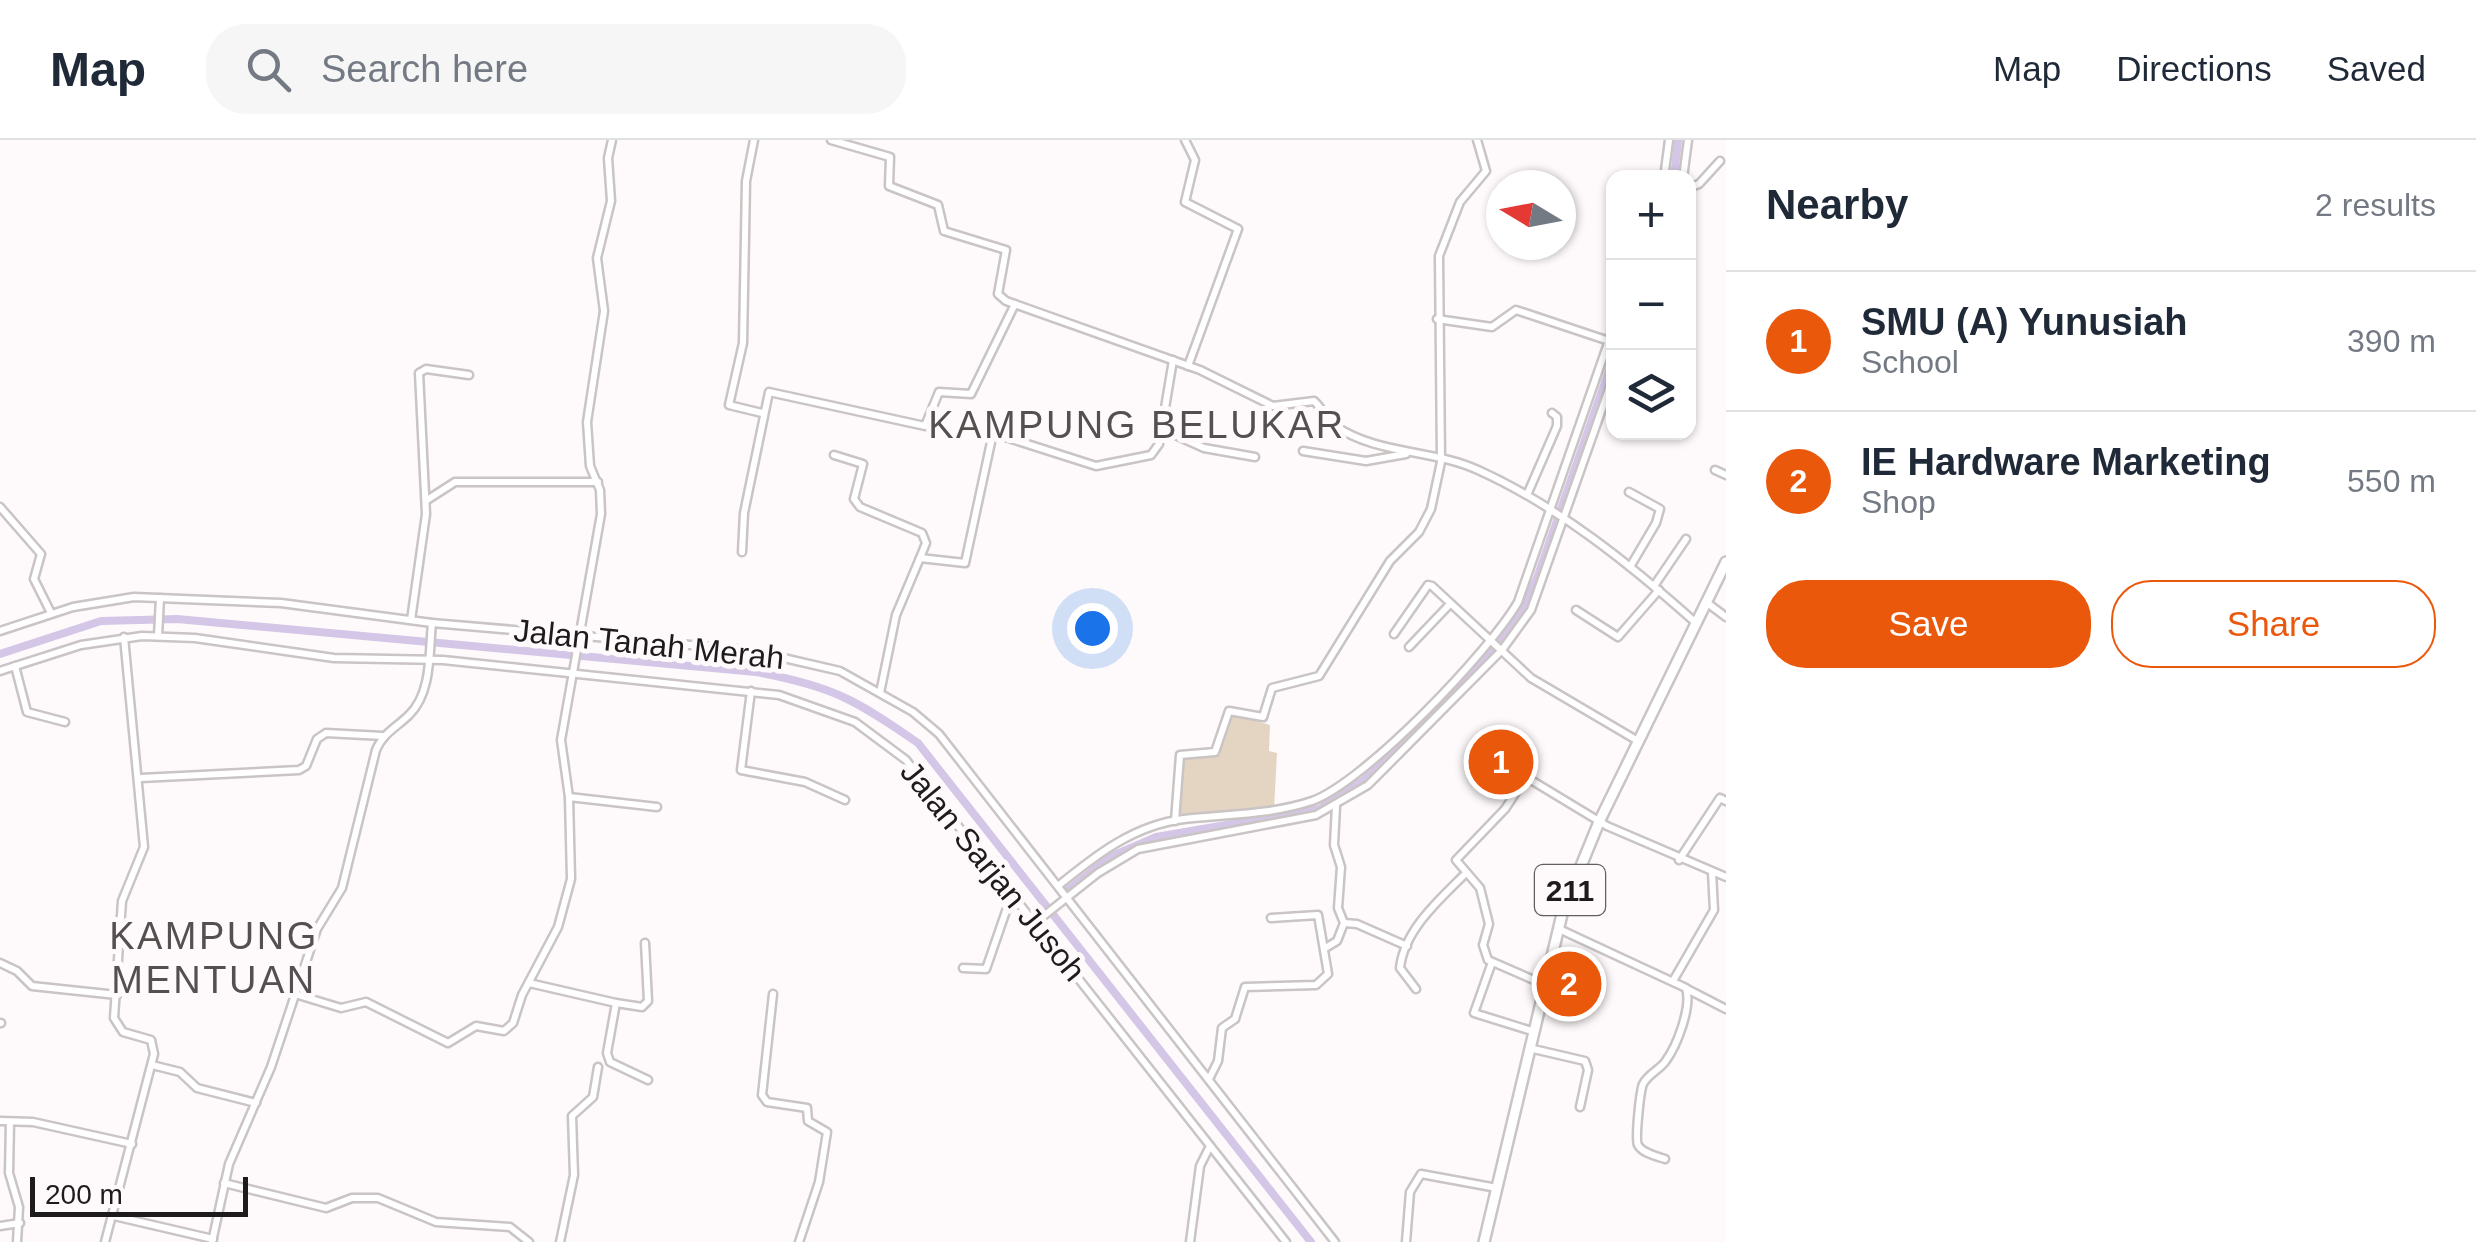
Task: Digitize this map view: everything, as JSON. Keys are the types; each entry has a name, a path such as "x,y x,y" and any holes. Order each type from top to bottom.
{"main road":[{"name":"211","path":"1484,1242 1558,928 1599,822 1726,562"}],"street":[{"path":"294,994 341,1008 366,1002 454,1043 476,1026 509,1029 558,927 571,879 570,797 560,740 601,514 598,482 590,466 587,422 604,311 597,258 611,201 608,158 612,140"},
{"path":"754,140 746,181 743,343 729,405 762,413"},
{"path":"830,140 890,157 890,186 938,206 944,231 1006,250 998,294 1015,304 1173,360 1272,406 1314,402 1333,424 1410,453 1440,457 1528,495 1630,567 1696,623"},
{"path":"1185,140 1196,160 1185,202 1238,229 1188,366"},
{"path":"1175,821 1180,755 1215,752 1226,714 1236,711 1264,717 1272,688 1319,676 1390,561 1419,532 1436,492 1440,457 1439,256 1460,202 1486,171 1478,140"},
{"path":"1665,170 1669,140"},
{"path":"1684,170 1688,140"},
{"path":"1696,185 1720,161"},
{"path":"742,552 744,513 762,413 771,390 925,426 939,392 971,394 1015,304"},
{"path":"1438,319 1492,327 1516,310 1606,339"},
{"path":"1058,886 1130,834 1175,821 1223,824 1296,820 1336,806 1368,785 1501,649 1531,610 1606,350"},
{"path":"920,558 965,563 993,433 1102,466 1116,459 1152,456 1162,429 1173,360"},
{"path":"412,620 426,501 419,373 426,369 468,375"},
{"path":"1040,920 1138,849 1334,790 1374,760 1491,641 1518,602 1606,394"},
{"path":"1528,495 1558,422 1552,412"},
{"path":"1162,429 1204,448 1254,456"},
{"path":"1304,451 1366,461 1410,453"},
{"path":"834,455 863,464 854,498 860,507 922,533 926,543 896,614 880,694"},
{"path":"1716,470 1726,475"},
{"path":"426,501 455,482 598,482"},
{"path":"1629,492 1660,509 1656,524 1630,567"},
{"path":"0,507 41,554 34,579 51,614"},
{"path":"1576,610 1618,637 1656,588 1686,539"},
{"path":"1394,634 1428,585 1532,678 1638,741"},
{"name":"Jalan Tanah Merah","path":"0,631 112,600 308,605 580,640 772,653 840,670 927,722 1336,1242"},
{"path":"158,632 160,601"},
{"path":"1706,602 1726,616"},
{"path":"1409,648 1450,604"},
{"path":"114,1216 212,1240 224,1183 318,929 342,888 376,750 384,736 419,703 432,623"},
{"name":"Jalan Sarjan Jusoh","path":"0,671 124,637 158,632 322,657 428,660 752,691 834,712 890,745 1018,899 1040,920 1286,1242"},
{"path":"105,1242 152,1066 151,1040 123,1032 115,1025 122,901 144,847 141,778 124,637"},
{"path":"15,666 27,712 65,722"},
{"path":"752,691 741,770 805,782 845,800"},
{"path":"141,778 299,770 306,766 317,739 326,733 384,736"},
{"path":"1542,984 1492,966 1483,949 1489,924 1480,888 1456,862 1458,855 1505,810 1526,777 1599,822 1679,860 1726,877"},
{"path":"570,797 657,807"},
{"path":"1679,860 1720,798 1726,801"},
{"path":"1327,948 1337,941 1344,923 1338,908 1341,867 1334,845 1336,806"},
{"path":"1673,981 1714,910 1712,871"},
{"path":"1416,989 1400,968 1407,946 1433,906 1466,874"},
{"path":"963,968 986,969 1006,910 1018,899"},
{"path":"1209,1079 1218,1060 1222,1028 1238,1014 1241,991 1256,984 1323,982 1328,974 1327,948 1316,914 1271,918"},
{"path":"1344,923 1357,924 1407,946"},
{"path":"1558,928 1726,1009"},
{"path":"528,983 642,1006 648,1001 645,944"},
{"path":"0,964 17,971 32,986 117,995"},
{"path":"1492,966 1474,1014 1532,1031"},
{"path":"1665,1159 1641,1150 1636,1141 1639,1102 1643,1084 1665,1062 1674,1044 1688,1003 1686,988"},
{"path":"773,994 762,1095 767,1102 807,1108 808,1121 827,1132 819,1182 799,1242"},
{"path":"616,1003 607,1053 610,1062 648,1080"},
{"path":"1528,1048 1584,1061 1588,1070 1580,1107"},
{"path":"152,1066 180,1072 197,1088 256,1103"},
{"path":"560,1242 574,1174 572,1116 594,1097 598,1068"},
{"path":"0,1121 33,1122 132,1144"},
{"path":"10,1122 9,1173 20,1224 17,1242"},
{"path":"1190,1242 1200,1166 1210,1146"},
{"path":"1406,1242 1410,1192 1421,1174 1497,1188"},
{"path":"224,1183 326,1208 352,1198 378,1198 436,1222 510,1227 528,1242"},
{"path":"0,1226 20,1224"}],"shaded area":[{"path":"1232,714 1270,725 1269,751 1277,753 1274,810 1179,819 1182,758 1220,755 1226,719"}],"waterway":[{"path":"1675,170 1678,140"},
{"path":"1068,890 1110,857 1156,837 1319,809 1364,780 1500,643 1520,615 1537,578 1606,379"},
{"path":"0,654 101,621 177,619 756,672 841,696 918,743 1311,1242"}],"place":[{"name":"SMU (A) Yunusiah","path":"1501,762"},
{"name":"IE Hardware Marketing","path":"1569,984"}],"district":[{"name":"KAMPUNG BELUKAR","path":"1137,425"},
{"name":"KAMPUNG MENTUAN","path":"214,958"}]}
